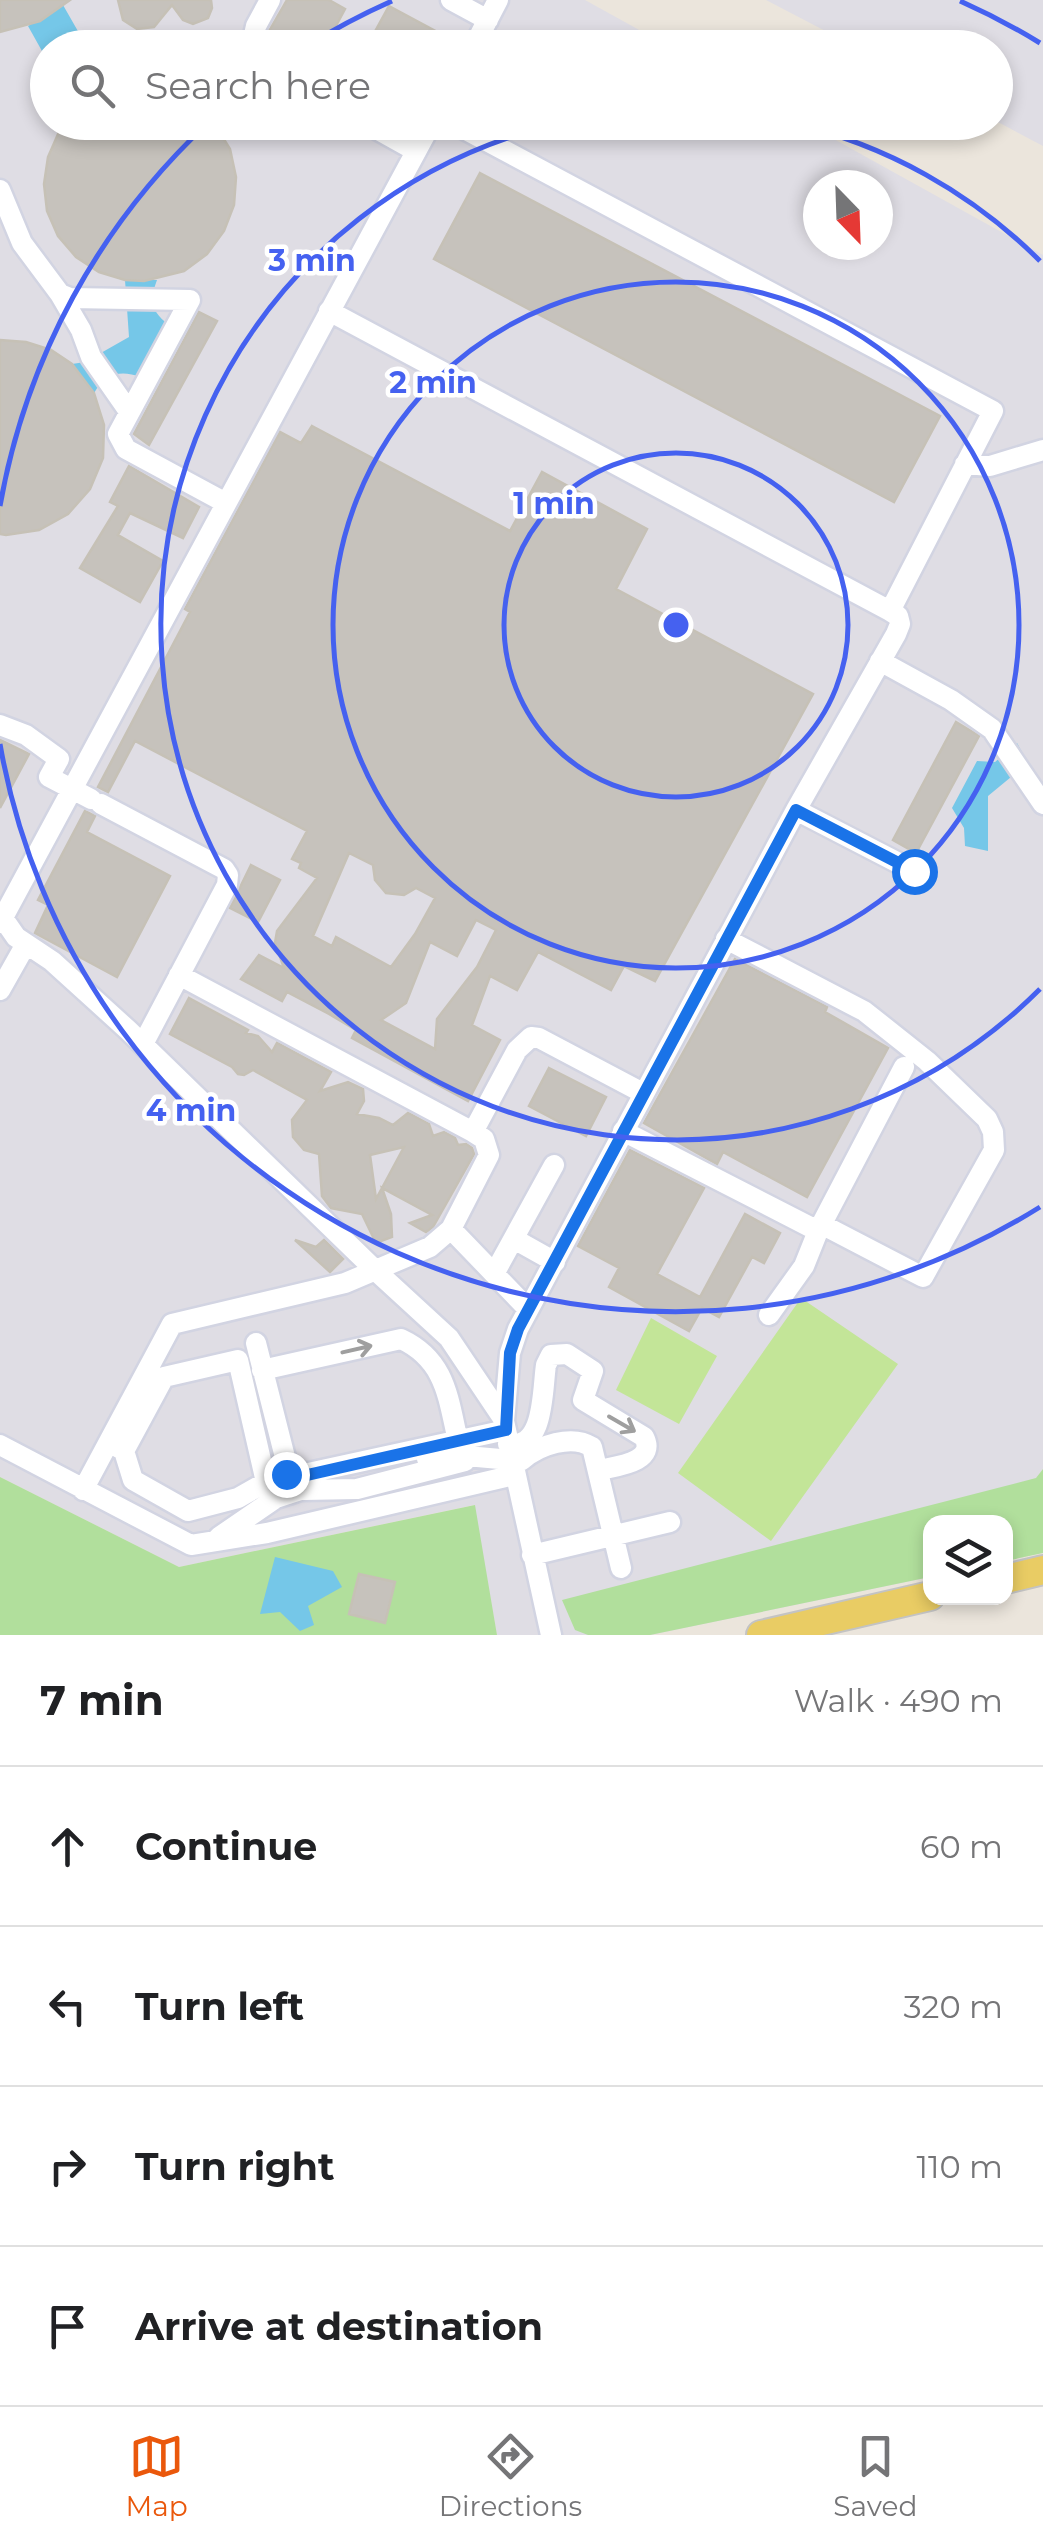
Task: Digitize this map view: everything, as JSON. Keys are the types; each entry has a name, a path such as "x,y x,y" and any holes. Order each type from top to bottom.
{"main road":[{"path":"1013,1577 1043,1570"},
{"path":"761,1635 923,1598"}],"lane":[{"path":"255,30 270,0"},
{"path":"451,0 488,20"},
{"path":"483,30 498,0"},
{"path":"395,140 416,152"},
{"path":"422,140 226,502 88,798 1,918 16,937 52,961 142,1044 449,1338 509,1450"},
{"path":"484,140 993,411 890,612"},
{"path":"0,190 22,244 60,294 89,350 128,410"},
{"path":"60,294 70,298 190,300 118,434 126,448 226,502"},
{"path":"89,350 86,328 97,311 122,299"},
{"path":"330,311 898,616 900,624 642,1093 528,1309 510,1353 509,1450 551,1635"},
{"path":"965,464 990,466 1043,450"},
{"path":"880,662 951,700 992,729 1043,804"},
{"path":"0,725 26,735 59,760 49,777 224,869 228,875 227,886 142,1044"},
{"path":"796,810 914,871"},
{"path":"623,1131 923,1277 994,1150 988,1119 864,1012 726,938"},
{"path":"0,990 26,944"},
{"path":"179,975 473,1132 488,1146 487,1163 451,1229 430,1248 344,1284 172,1324 117,1446 133,1480 188,1511 238,1498 266,1482 254,1360"},
{"path":"473,1132 518,1050 531,1037 642,1093"},
{"path":"769,1315 804,1266 819,1228 904,1067"},
{"path":"494,1274 554,1165"},
{"path":"451,1229 528,1309"},
{"path":"514,1238 555,1262"},
{"path":"82,1490 164,1377 238,1360 400,1339 427,1357 444,1378 458,1440"},
{"path":"0,1446 178,1540 191,1545 209,1544 525,1443 535,1434 546,1365 551,1355 568,1354 587,1365 594,1377 583,1400 648,1442 647,1450 636,1461 600,1470"},
{"path":"254,1360 290,1477 458,1440 509,1450"},
{"path":"539,1409 547,1422 592,1448 621,1568"},
{"path":"209,1544 291,1492 435,1457 480,1457 582,1441"},
{"path":"532,1555 670,1522"}],"shaded area":[{"path":"0,0 585,0 639,30 30,30 30,140 836,140 890,170 803,170 803,260 893,260 893,172 1043,255 1043,1469 1011,1515 923,1515 923,1578 650,1635 497,1635 474,1505 179,1567 0,1477"},
{"path":"766,0 1043,0 1043,146 1013,130 1013,30 823,30"}],"green space":[{"path":"801,1298 898,1364 771,1541 678,1473"},
{"path":"651,1318 717,1356 679,1424 616,1390"},
{"path":"1043,1469 1043,1553 1013,1559 1013,1515 923,1515 923,1578 650,1635 588,1635 575,1630 562,1600 1036,1478"},
{"path":"0,1477 179,1567 475,1505 497,1635 0,1635"}],"water":[{"path":"63,5 77,30 30,30 28,26"},
{"path":"125,280 157,280 153,305 169,325 141,377 114,375 94,393 72,364 85,362 129,337"},
{"path":"1017,743 1028,763 988,796 988,851 965,846 964,828 952,808 977,761 995,762"},
{"path":"275,1557 333,1571 342,1587 308,1606 314,1625 300,1631 280,1612 260,1614"}],"building":[{"path":"0,0 70,0 40,21 0,32"},
{"path":"118,0 211,0 212,8 208,18 193,24 183,20 172,5 154,27 137,29 123,20"},
{"path":"287,0 329,0 345,9 334,30 270,30"},
{"path":"389,6 434,30 376,30"},
{"path":"55,140 224,140 236,177 234,205 224,231 207,254 184,271 144,281 125,280 99,272 76,257 58,236 47,211 44,184"},
{"path":"480,173 940,416 894,502 434,259"},
{"path":"199,312 217,321 149,445 134,434"},
{"path":"0,340 26,342 51,350 72,364 94,393 104,425 103,458 90,489 68,514 39,530 6,535 0,534"},
{"path":"312,426 510,531 542,472 647,529 616,589 813,694 655,981 624,966 611,990 538,952 517,990 490,976 472,1025 500,1040 468,1101 352,1038 356,1030 329,1014 287,992 282,1001 241,979 259,955 284,968 275,943 277,931 317,878 292,859 307,831 135,741 108,792 98,787 190,612 185,609 280,432 301,443","holes":["349,853 373,865 375,880 386,893 404,895 416,888 435,898 391,967 336,937 332,946 313,936","476,920 496,930 477,967 437,1019 435,1049 381,1020 406,1003 430,942 457,956"]},
{"path":"129,466 199,507 183,538 130,513 118,535 163,561 140,602 80,568 118,506 110,502"},
{"path":"956,722 979,736 916,853 893,840"},
{"path":"0,740 29,754 0,808"},
{"path":"85,811 95,816 87,832 170,876 117,977 35,933 48,905 38,900"},
{"path":"251,865 280,880 258,922 230,908"},
{"path":"735,959 827,1007 825,1012 888,1048 807,1197 723,1152 717,1164 644,1123"},
{"path":"189,998 248,1030 246,1033 258,1036 272,1052 277,1043 331,1072 320,1091 348,1082 363,1089 364,1101 357,1114 393,1125 408,1113 429,1124 433,1136 444,1132 455,1138 458,1145 472,1148 474,1154 433,1227 426,1232 410,1223 432,1215 382,1188 391,1214 392,1237 376,1243 362,1214 331,1208 322,1196 319,1154 304,1150 293,1137 292,1120 307,1100 253,1070 238,1074 170,1034","holes":["404,1147 382,1188 376,1199 370,1155"]},
{"path":"549,1068 606,1097 586,1136 529,1106"},
{"path":"630,1150 704,1188 657,1274 700,1297 745,1214 780,1233 764,1263 752,1257 719,1317 702,1308 689,1331 609,1287 619,1268 578,1246"},
{"path":"295,1240 316,1247 324,1240 343,1259 330,1272"},
{"path":"359,1574 395,1582 385,1623 349,1614"}],"route":[{"path":"286,1474 294,1478 506,1430 510,1353 518,1329 796,810 914,871"}]}
